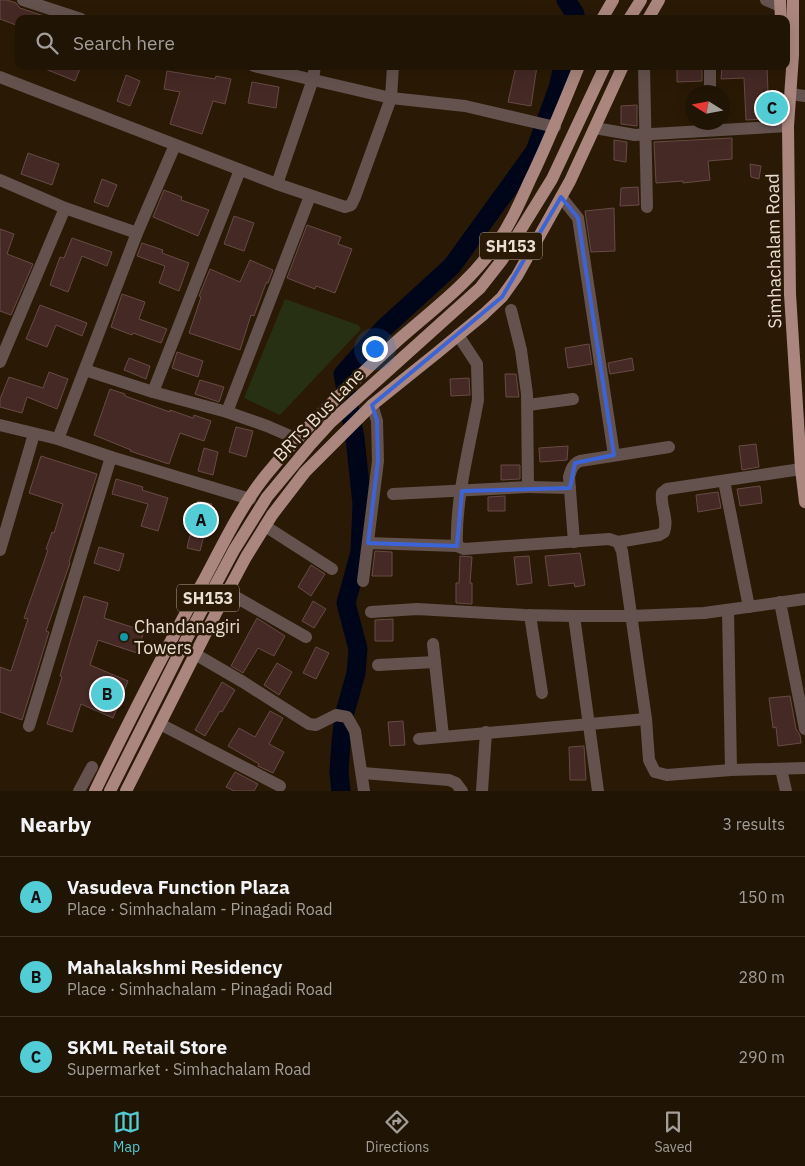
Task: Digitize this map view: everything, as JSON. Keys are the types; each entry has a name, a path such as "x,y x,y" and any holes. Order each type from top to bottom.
{"main road":[{"path":"604,15 613,0"},
{"path":"631,15 640,0"},
{"path":"651,15 660,0"},
{"name":"Simhachalam Road","path":"790,52 793,0"},
{"path":"95,791 166,649 232,528 264,477 297,439 338,397 377,360 455,293 497,244 513,219 555,127 577,70"},
{"name":"BRTS Bus Lane","path":"110,791 186,640 234,550 267,497 331,422 480,288 502,260 552,178 603,70"},
{"path":"126,791 227,592 265,526 305,472 372,405 502,297 517,276 562,197 621,70"},
{"name":"Simhachalam Road","path":"789,70 791,94 788,126 790,294 805,502"}],"street":[{"path":"23,0 69,15"},
{"path":"766,0 780,8"},
{"path":"272,70 391,98 465,106 555,127"},
{"path":"277,184 314,70"},
{"path":"0,77 277,184 339,206 351,206 391,98 394,70"},
{"path":"644,70 647,207"},
{"path":"710,70 710,85"},
{"path":"791,94 805,96"},
{"path":"730,127 788,126"},
{"path":"595,128 635,135 685,130"},
{"path":"58,439 137,233 175,145"},
{"path":"153,392 240,170"},
{"path":"0,181 65,208 137,233"},
{"path":"227,412 310,196"},
{"path":"562,197 578,218 614,455"},
{"path":"0,362 3,346 65,208"},
{"path":"511,310 528,394 528,487"},
{"path":"457,546 462,491 478,400 477,364 458,335"},
{"path":"85,370 153,392 227,412 297,439"},
{"path":"528,405 574,399"},
{"path":"363,581 378,461 377,421 372,405"},
{"path":"0,426 58,439 250,499"},
{"path":"0,550 34,434"},
{"path":"574,542 570,488 571,470 575,463 580,460 669,447"},
{"path":"29,726 111,457"},
{"path":"368,544 457,546 464,549 609,539 618,542 660,535 664,532 666,521 661,500 662,493 668,489 803,469"},
{"path":"724,481 749,607"},
{"path":"393,494 528,487 570,488"},
{"path":"265,526 332,570"},
{"path":"618,542 622,550 646,719 649,760 654,772 667,775 732,770 805,768"},
{"path":"227,592 306,636"},
{"path":"371,612 417,609 530,615 631,616 704,613 805,599"},
{"path":"780,602 805,730"},
{"path":"728,610 732,770"},
{"path":"530,615 542,693"},
{"path":"574,616 598,791"},
{"path":"433,644 443,736"},
{"path":"195,654 309,724 316,725 342,716 355,730 364,791"},
{"path":"378,666 435,662"},
{"path":"419,739 646,719"},
{"path":"160,724 280,786"},
{"path":"482,791 486,732"},
{"path":"79,791 92,767"},
{"path":"781,769 786,791"},
{"path":"362,773 449,780 456,782 462,791"}],"highlighted area":[{"path":"561,197 578,218 614,455 575,463 570,488 462,491 457,546 368,543 378,461 377,421 372,405 502,297"}],"green space":[{"path":"285,299 358,325 361,329 280,415 244,398"}],"building":[{"path":"0,0 16,3 20,8 41,15 15,15 15,25 0,19"},
{"path":"48,70 79,70 75,81"},
{"path":"515,70 536,70 531,106 508,102"},
{"path":"677,70 702,70 702,81 677,82"},
{"path":"722,70 767,70 769,119 746,120 744,78 721,79"},
{"path":"167,71 215,79 216,76 231,79 225,104 213,101 202,134 170,124 180,92 164,89"},
{"path":"126,75 140,81 130,106 117,101"},
{"path":"252,82 279,87 276,108 248,103"},
{"path":"637,105 637,126 621,124 621,106"},
{"path":"732,138 732,159 708,161 710,180 656,183 654,142"},
{"path":"614,140 627,142 626,162 614,160"},
{"path":"28,153 59,164 52,185 21,174"},
{"path":"750,164 761,166 759,179 751,177"},
{"path":"102,179 117,185 108,207 94,202"},
{"path":"638,187 639,205 620,206 621,188"},
{"path":"164,190 182,197 181,200 209,210 198,236 153,217"},
{"path":"614,208 615,251 591,252 585,211"},
{"path":"234,216 254,223 244,251 224,244"},
{"path":"307,225 341,237 338,244 352,249 335,293 316,286 315,289 287,278"},
{"path":"0,229 14,234 7,254 33,264 11,315 0,311"},
{"path":"72,238 112,252 107,266 82,256 68,292 50,285 60,257 64,258"},
{"path":"142,243 163,250 162,253 189,263 179,291 159,283 165,266 137,256"},
{"path":"250,260 273,270 268,283 266,283 254,316 251,315 240,350 189,333 201,297 199,296 210,269 240,282"},
{"path":"122,294 145,302 139,319 167,329 161,343 111,327"},
{"path":"40,305 87,323 82,336 56,325 47,347 26,339"},
{"path":"589,344 592,364 568,368 565,348"},
{"path":"177,352 203,361 198,377 172,368"},
{"path":"129,358 150,366 146,379 124,370"},
{"path":"632,358 634,370 610,374 608,363"},
{"path":"49,372 68,379 57,409 27,397 22,413 0,407 0,399 9,377 43,388"},
{"path":"505,374 516,374 519,397 506,397"},
{"path":"469,378 470,395 451,396 450,379"},
{"path":"200,380 224,387 219,402 195,394"},
{"path":"110,389 170,412 170,410 193,418 194,415 211,421 204,441 180,433 169,464 130,451 94,435"},
{"path":"236,427 253,431 246,457 229,452"},
{"path":"756,444 759,467 742,470 739,446"},
{"path":"568,446 567,460 540,462 539,448"},
{"path":"204,448 218,452 213,475 198,471"},
{"path":"41,456 97,474 70,563 46,631 49,632 22,720 0,712 0,667 11,671 28,619 24,618 48,550 46,549 52,532 54,533 63,504 29,493"},
{"path":"501,465 520,465 520,479 501,480"},
{"path":"116,479 143,487 142,490 168,498 158,531 141,526 148,504 112,494"},
{"path":"760,486 762,503 740,506 737,489"},
{"path":"718,492 721,508 698,512 696,495"},
{"path":"505,496 505,511 488,511 488,497"},
{"path":"198,501 212,504 200,551 187,548"},
{"path":"99,547 124,554 119,571 94,563"},
{"path":"375,551 392,552 392,576 372,576"},
{"path":"580,553 585,585 575,587 574,583 549,586 545,556"},
{"path":"460,556 472,557 470,583 472,583 472,604 456,603 456,583 459,583"},
{"path":"529,556 532,583 517,585 514,557"},
{"path":"311,565 325,574 311,596 298,587"},
{"path":"84,596 108,603 104,618 144,631 137,653 98,640 90,665 128,681 113,718 81,704 72,732 47,724"},
{"path":"313,601 326,609 314,628 302,621"},
{"path":"257,618 285,636 274,656 258,648 243,673 231,666"},
{"path":"393,619 393,641 375,641 375,620"},
{"path":"316,647 329,653 316,679 303,673"},
{"path":"277,663 292,672 279,695 264,685"},
{"path":"222,682 235,690 205,736 195,730"},
{"path":"790,696 796,729 800,735 801,743 778,746 776,727 773,728 769,698"},
{"path":"270,711 283,718 269,744 284,752 273,773 258,766 259,764 228,746 239,728 255,737"},
{"path":"403,721 405,745 390,746 388,722"},
{"path":"584,746 586,780 570,780 569,747"},
{"path":"235,772 258,784 254,791 234,791 226,787"}],"waterway":[{"path":"566,0 575,15"},
{"path":"341,791 339,772 344,716 356,673 358,649 346,603 360,552 362,504 355,438 343,374 383,329 452,266 535,151 558,88 562,70"}],"place":[{"name":"SKML Retail Store","path":"772,108"},
{"name":"Vasudeva Function Plaza","path":"201,520"},
{"name":"Chandanagiri Towers","path":"124,637"},
{"name":"Mahalakshmi Residency","path":"107,694"}]}
